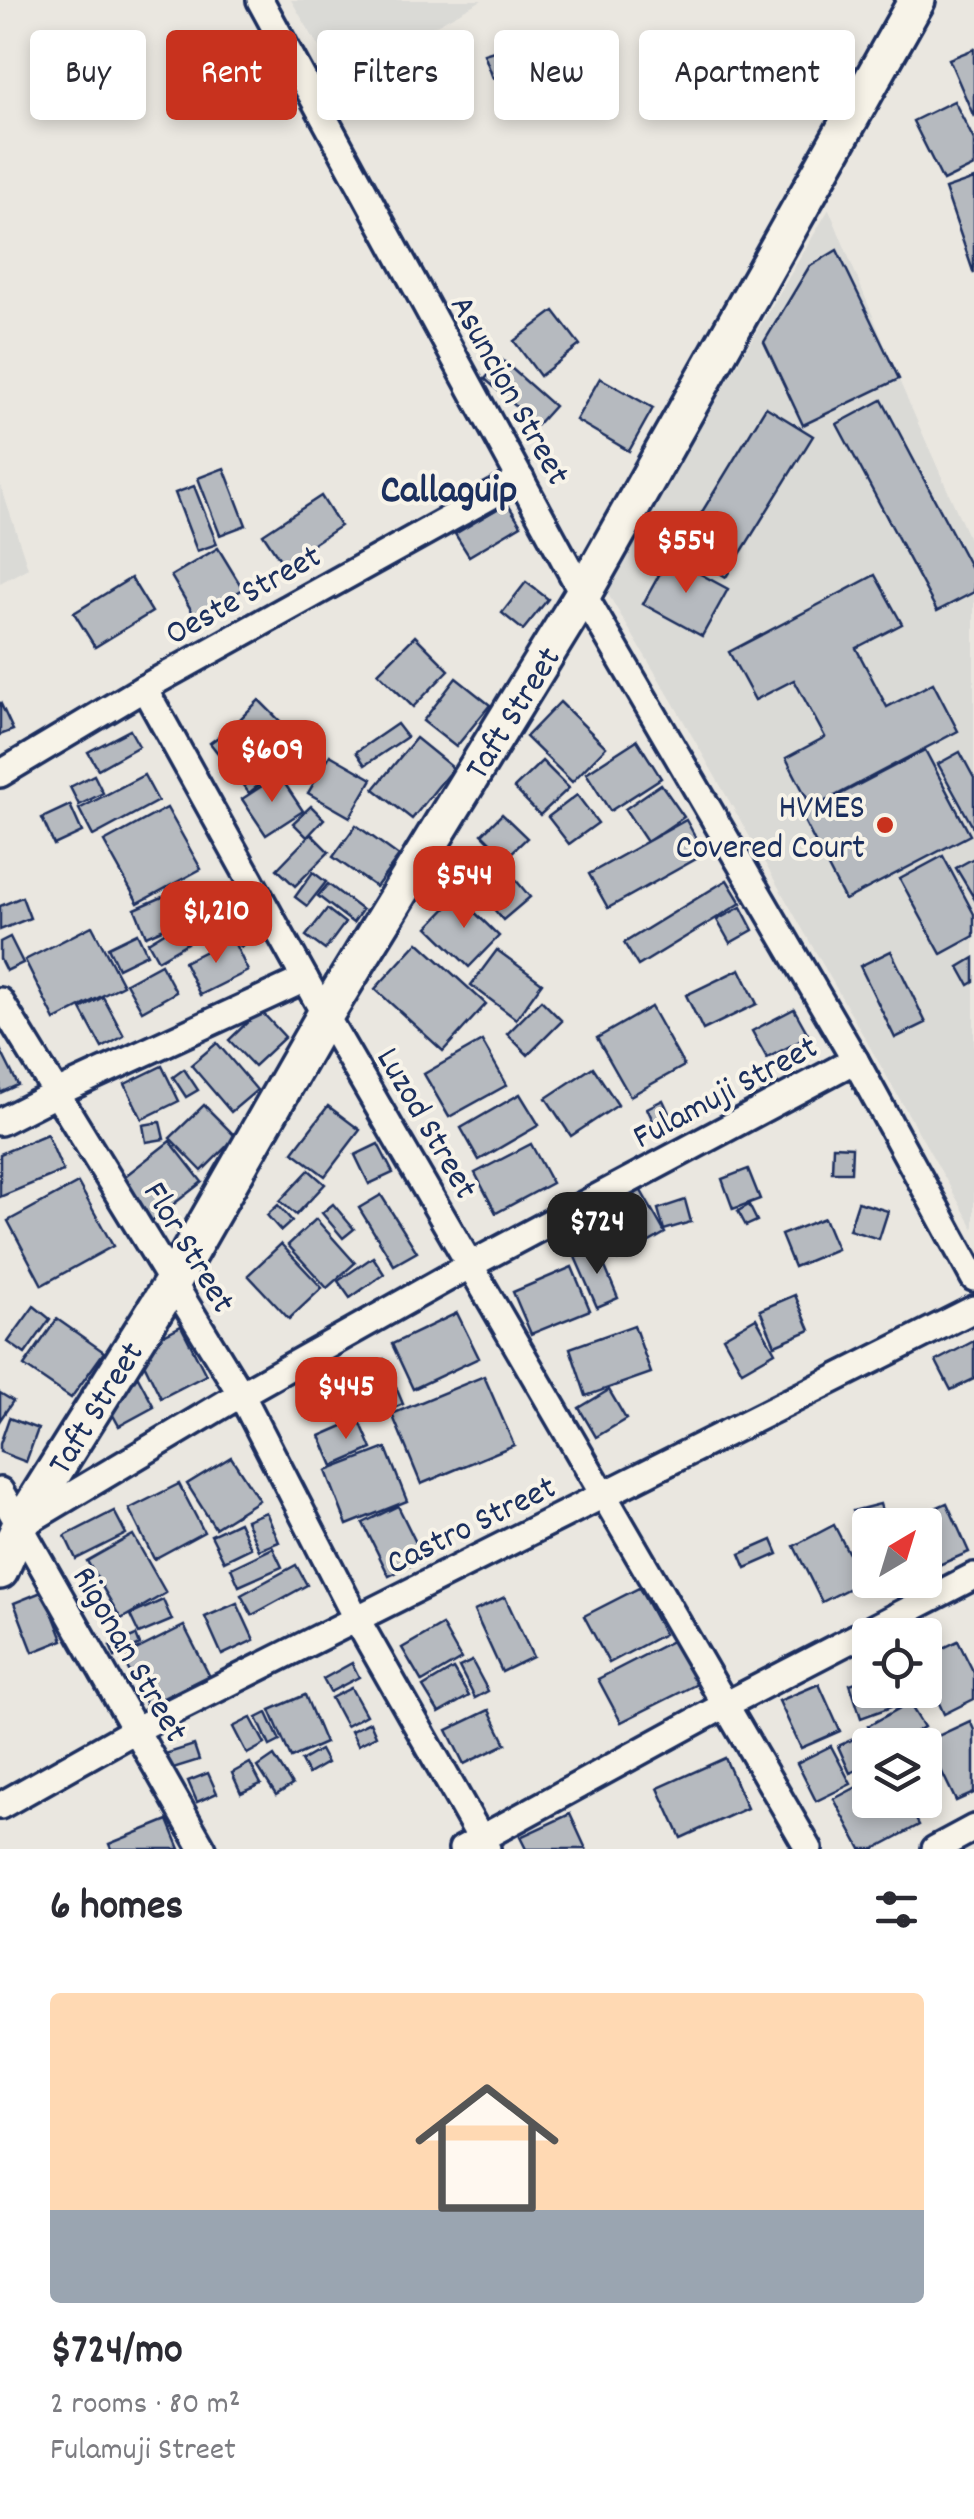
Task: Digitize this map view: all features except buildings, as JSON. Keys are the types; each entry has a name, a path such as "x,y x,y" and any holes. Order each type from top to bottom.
{"street":[{"name":"Asuncion Street","path":"260,0 583,594 855,1060 974,1278"},
{"name":"Taft Street","path":"0,1571 10,1531 172,1283 325,1015 583,594 917,0"},
{"name":"Oeste Street","path":"0,774 144,688 521,479"},
{"name":"Luzod Street","path":"144,688 325,1015 809,1849"},
{"path":"0,1122 305,978"},
{"name":"Flor Street","path":"0,1001 241,1394 477,1846"},
{"name":"Fulamuji Street","path":"10,1531 241,1394 472,1264 855,1060"},
{"name":"Castro Street","path":"0,1806 135,1730 974,1309"},
{"name":"Rigonan Street","path":"0,1491 10,1531 135,1730 203,1849"},
{"path":"477,1846 727,1704 974,1576"},
{"path":"935,1849 974,1828"}],"shaded area":[{"path":"291,0 482,0 427,30 317,30 317,44"},
{"path":"829,209 974,550 974,1229 605,589"},
{"path":"0,483 28,568 0,583"}],"place":[{"name":"HVMES Covered Court","path":"885,825"}],"district":[{"name":"Callaguip","path":"449,487"}]}
